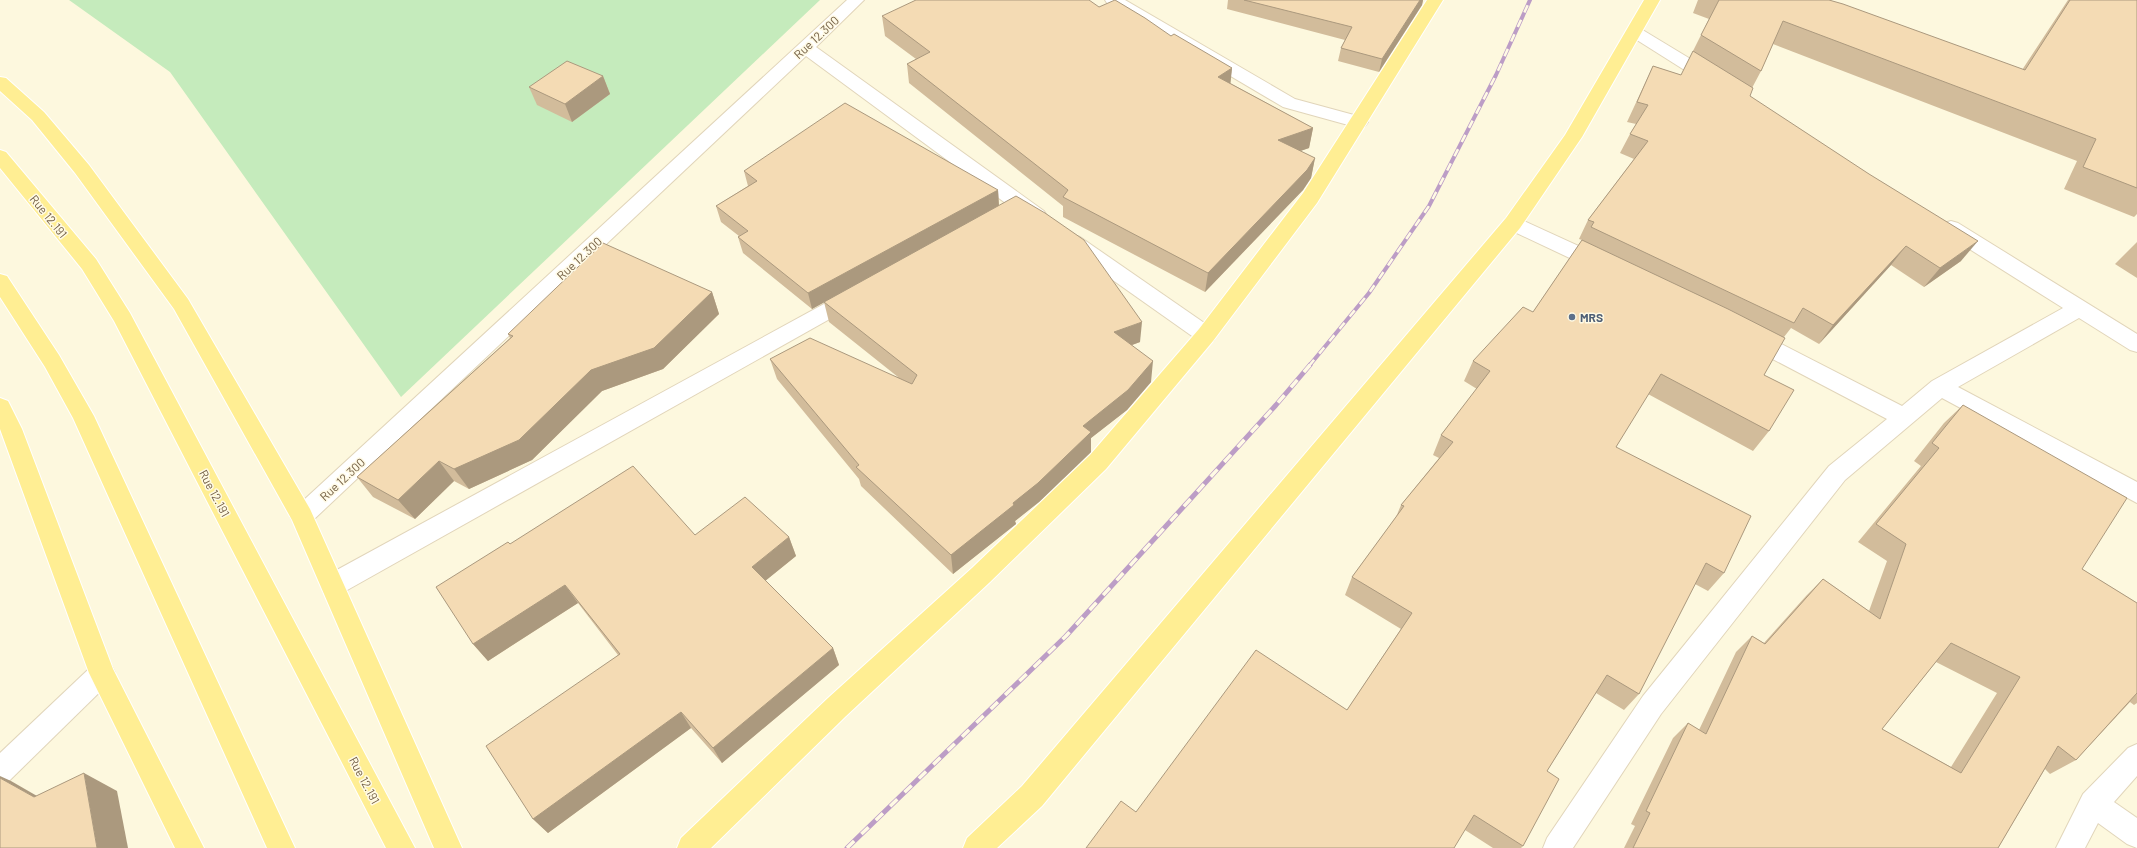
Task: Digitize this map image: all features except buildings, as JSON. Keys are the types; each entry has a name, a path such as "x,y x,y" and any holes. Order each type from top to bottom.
{"main road":[{"path":"691,848 837,707 981,575 1098,462 1206,336 1310,198 1435,0"},
{"path":"977,848 1032,796 1513,222 1573,137 1652,0"},
{"path":"0,82 38,116 82,169 181,304 302,516 448,848"},
{"name":"Rue 12.191","path":"0,156 89,264 123,318 401,848"},
{"path":"0,281 52,361 83,416 281,848"},
{"path":"0,407 11,430 30,479 102,673 190,848"}],"street":[{"name":"Rue 12.300","path":"302,516 856,0"},
{"path":"1113,0 1138,6 1288,103 1359,122"},
{"path":"1634,32 1726,89"},
{"path":"805,48 1021,205 1206,336"},
{"path":"1000,217 1021,205"},
{"path":"1936,219 2137,344"},
{"path":"1513,222 1614,271"},
{"path":"333,584 868,289"},
{"path":"1557,848 1652,705 1837,473 1940,387 2079,308"},
{"path":"1736,330 1903,417"},
{"path":"1940,387 2137,493"},
{"path":"0,771 102,673"},
{"path":"2070,848 2093,804 2137,757"},
{"path":"2093,804 2137,834"}],"green space":[{"path":"69,0 820,0 401,397 170,72"}],"railway":[{"path":"1309,366 1369,293 1429,206 1496,75 1530,0"},
{"path":"847,848 1066,636 1276,405 1310,365"}],"place":[{"name":"MRS","path":"1572,317"}]}
